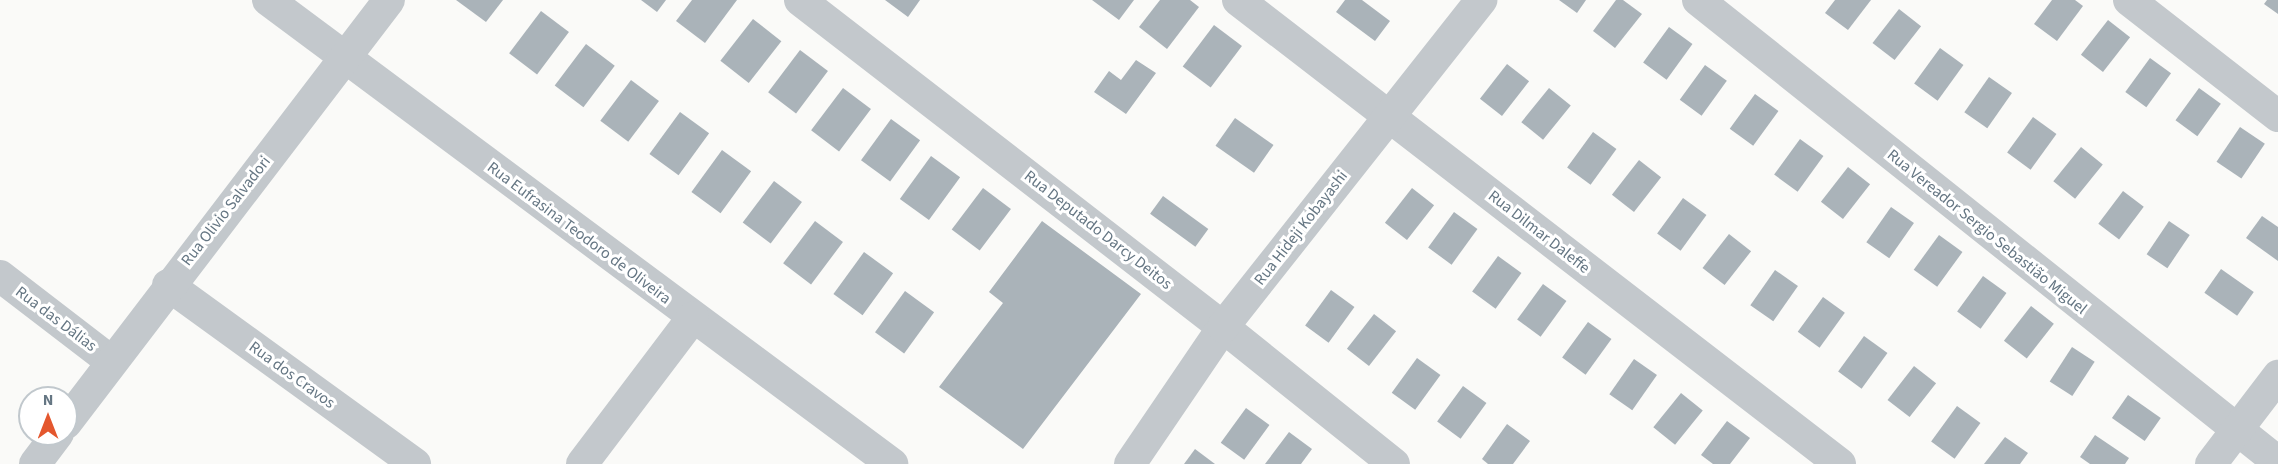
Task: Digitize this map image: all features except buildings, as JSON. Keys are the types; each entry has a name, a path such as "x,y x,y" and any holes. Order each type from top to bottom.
{"street":[{"name":"Rua Eufrasina Teodoro de Oliveira","path":"268,0 892,464"},
{"name":"Rua Olivio Salvadori","path":"78,407 168,285 389,0"},
{"name":"Rua Deputado Darcy Deitos","path":"800,0 1223,327 1394,464"},
{"name":"Rua Dilmar Daleffe","path":"1238,0 1840,464"},
{"name":"Rua Hideji Kobayashi","path":"1130,464 1223,327 1482,0"},
{"name":"Rua Vereador Sergio Sebastião Miguel","path":"1698,0 2278,462"},
{"path":"2129,0 2278,116"},
{"name":"Rua das Dálias","path":"0,276 112,362"},
{"name":"Rua dos Cravos","path":"168,285 415,464"},
{"path":"582,464 693,317"},
{"path":"2211,464 2278,376"},
{"path":"35,464 49,446"}]}
